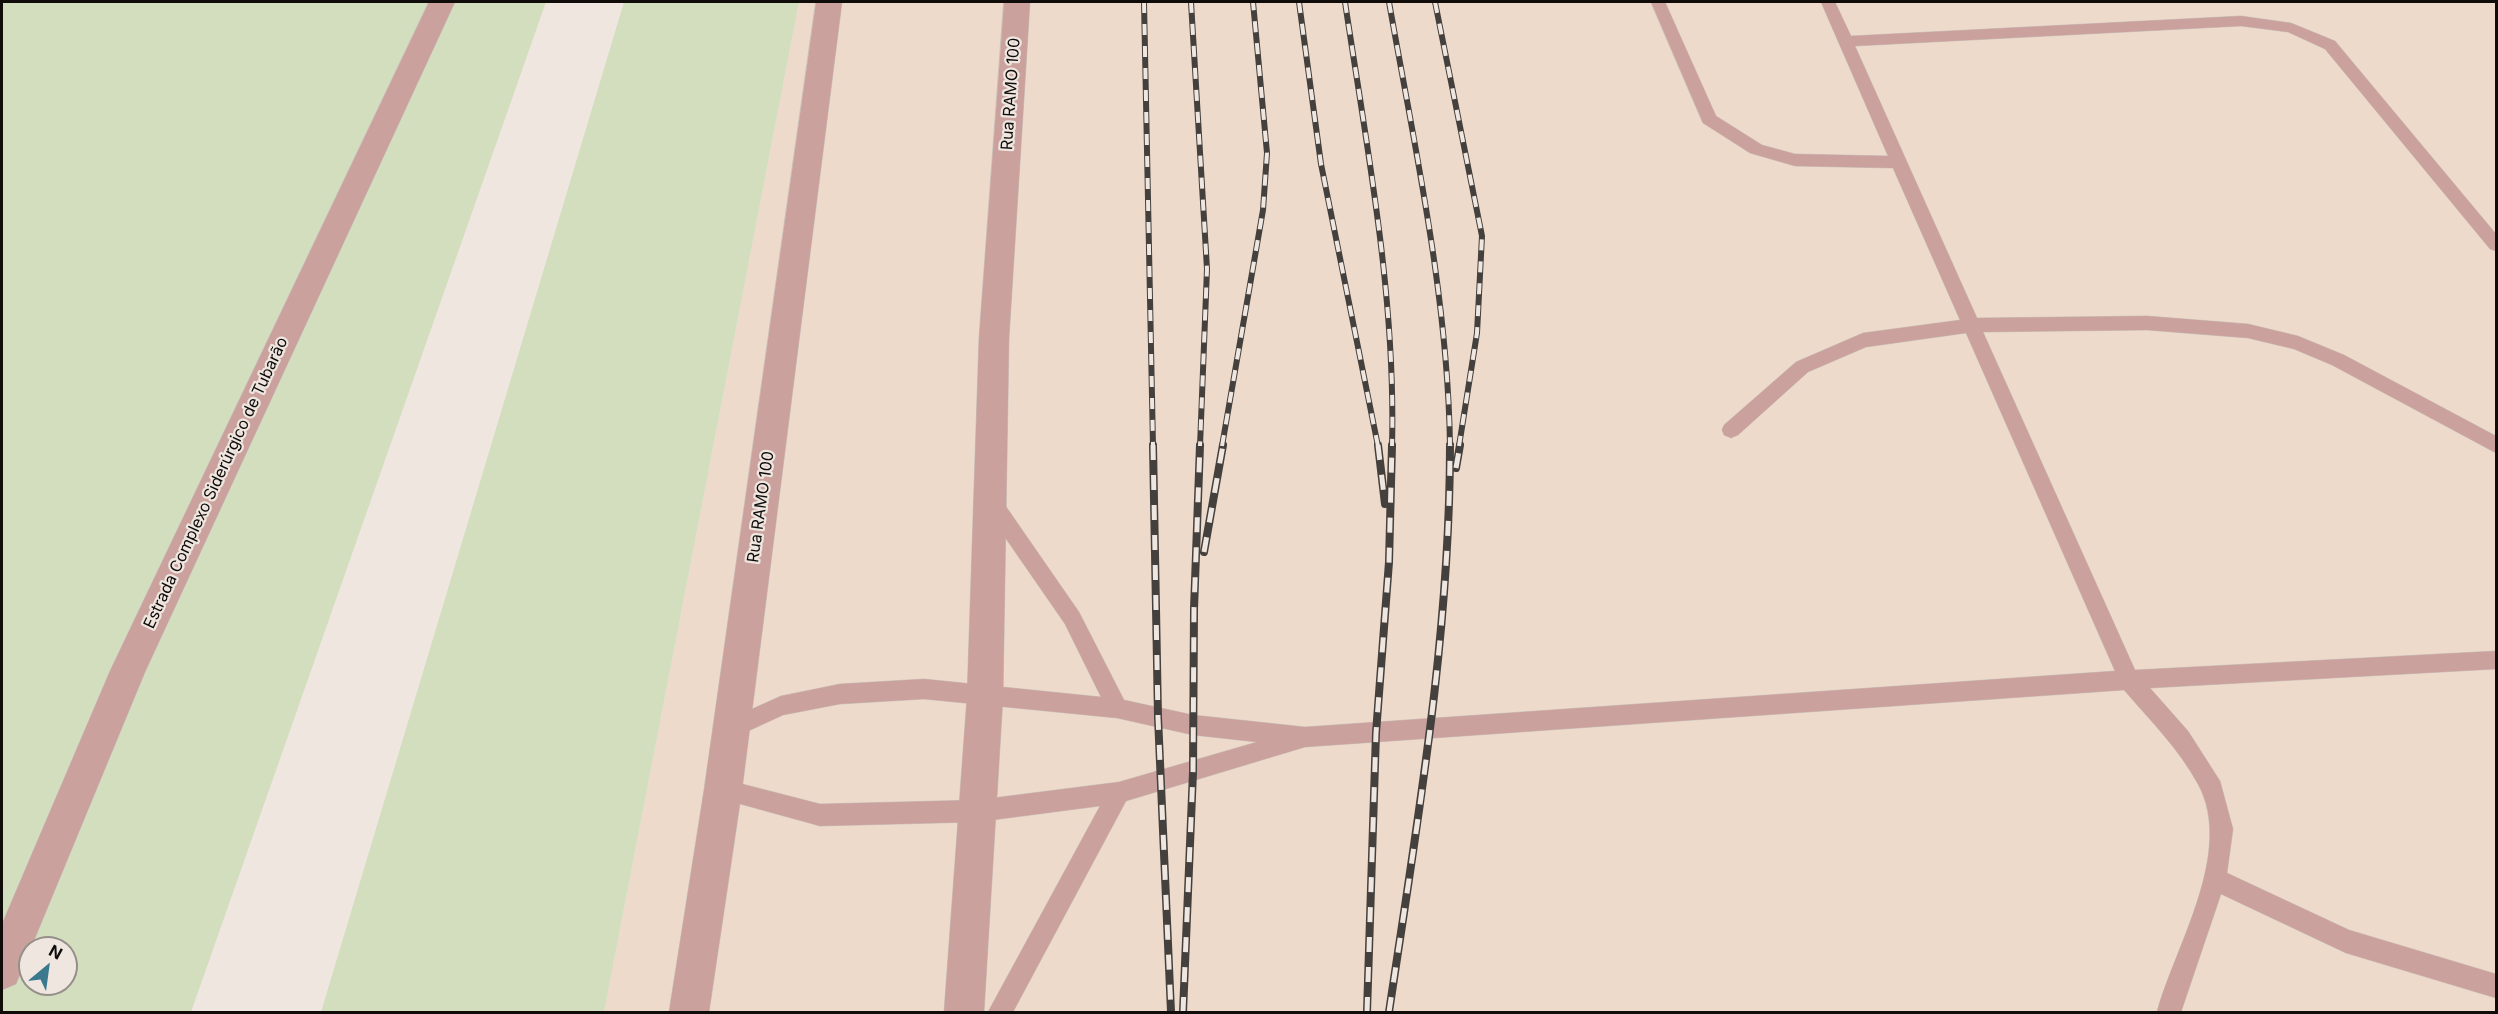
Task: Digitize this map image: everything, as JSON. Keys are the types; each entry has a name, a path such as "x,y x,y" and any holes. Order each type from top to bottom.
{"street":[{"name":"Estrada Complexo Siderúrgico de Tubarão","path":"2,970 128,671 442,2"},
{"name":"Rua RAMO 100","path":"688,1012 723,790 829,2"},
{"name":"Rua RAMO 100","path":"964,1012 985,697 994,338 1017,2"}],"lane":[{"path":"1658,2 1709,119 1756,148 1796,160 1900,162"},
{"path":"1828,2 2129,680 2180,738 2209,781 2222,829 2214,879 2169,1012"},
{"path":"1847,41 2241,21 2291,28 2330,45 2496,245"},
{"path":"1731,430 1802,367 1863,340 1972,325 2147,323 2248,331 2298,343 2338,360 2496,445"},
{"path":"990,500 1072,618 1117,708"},
{"path":"731,729 781,706 840,694 924,688 985,697 1117,708 1193,724 1305,737 2129,680 2496,660"},
{"path":"723,790 820,814 977,811 1119,793 1305,737"},
{"path":"1000,1012 1119,793"},
{"path":"2214,879 2346,941 2496,986"}],"shaded area":[{"path":"799,2 2496,2 2496,1012 604,1012"}],"green space":[{"path":"2,2 546,2 191,1012 2,1012"},
{"path":"624,2 799,2 604,1012 321,1012"}],"railway":[{"path":"1144,2 1153,446"},
{"path":"1191,2 1207,269 1200,446"},
{"path":"1222,446 1263,210 1267,153 1253,2"},
{"path":"1299,2 1321,164 1378,446"},
{"path":"1345,2 1371,168 1385,279 1392,390 1392,445"},
{"path":"1389,2 1437,279 1448,390 1450,446"},
{"path":"1435,2 1482,236 1477,333 1459,446"},
{"path":"1153,445 1158,717 1171,1012"},
{"path":"1183,1012 1193,772 1194,609 1200,445"},
{"path":"1204,552 1223,445"},
{"path":"1378,445 1385,504"},
{"path":"1367,1012 1376,733 1389,562 1392,445"},
{"path":"1456,468 1460,445"},
{"path":"1389,1012 1421,800 1438,659 1449,516 1450,446"}]}
